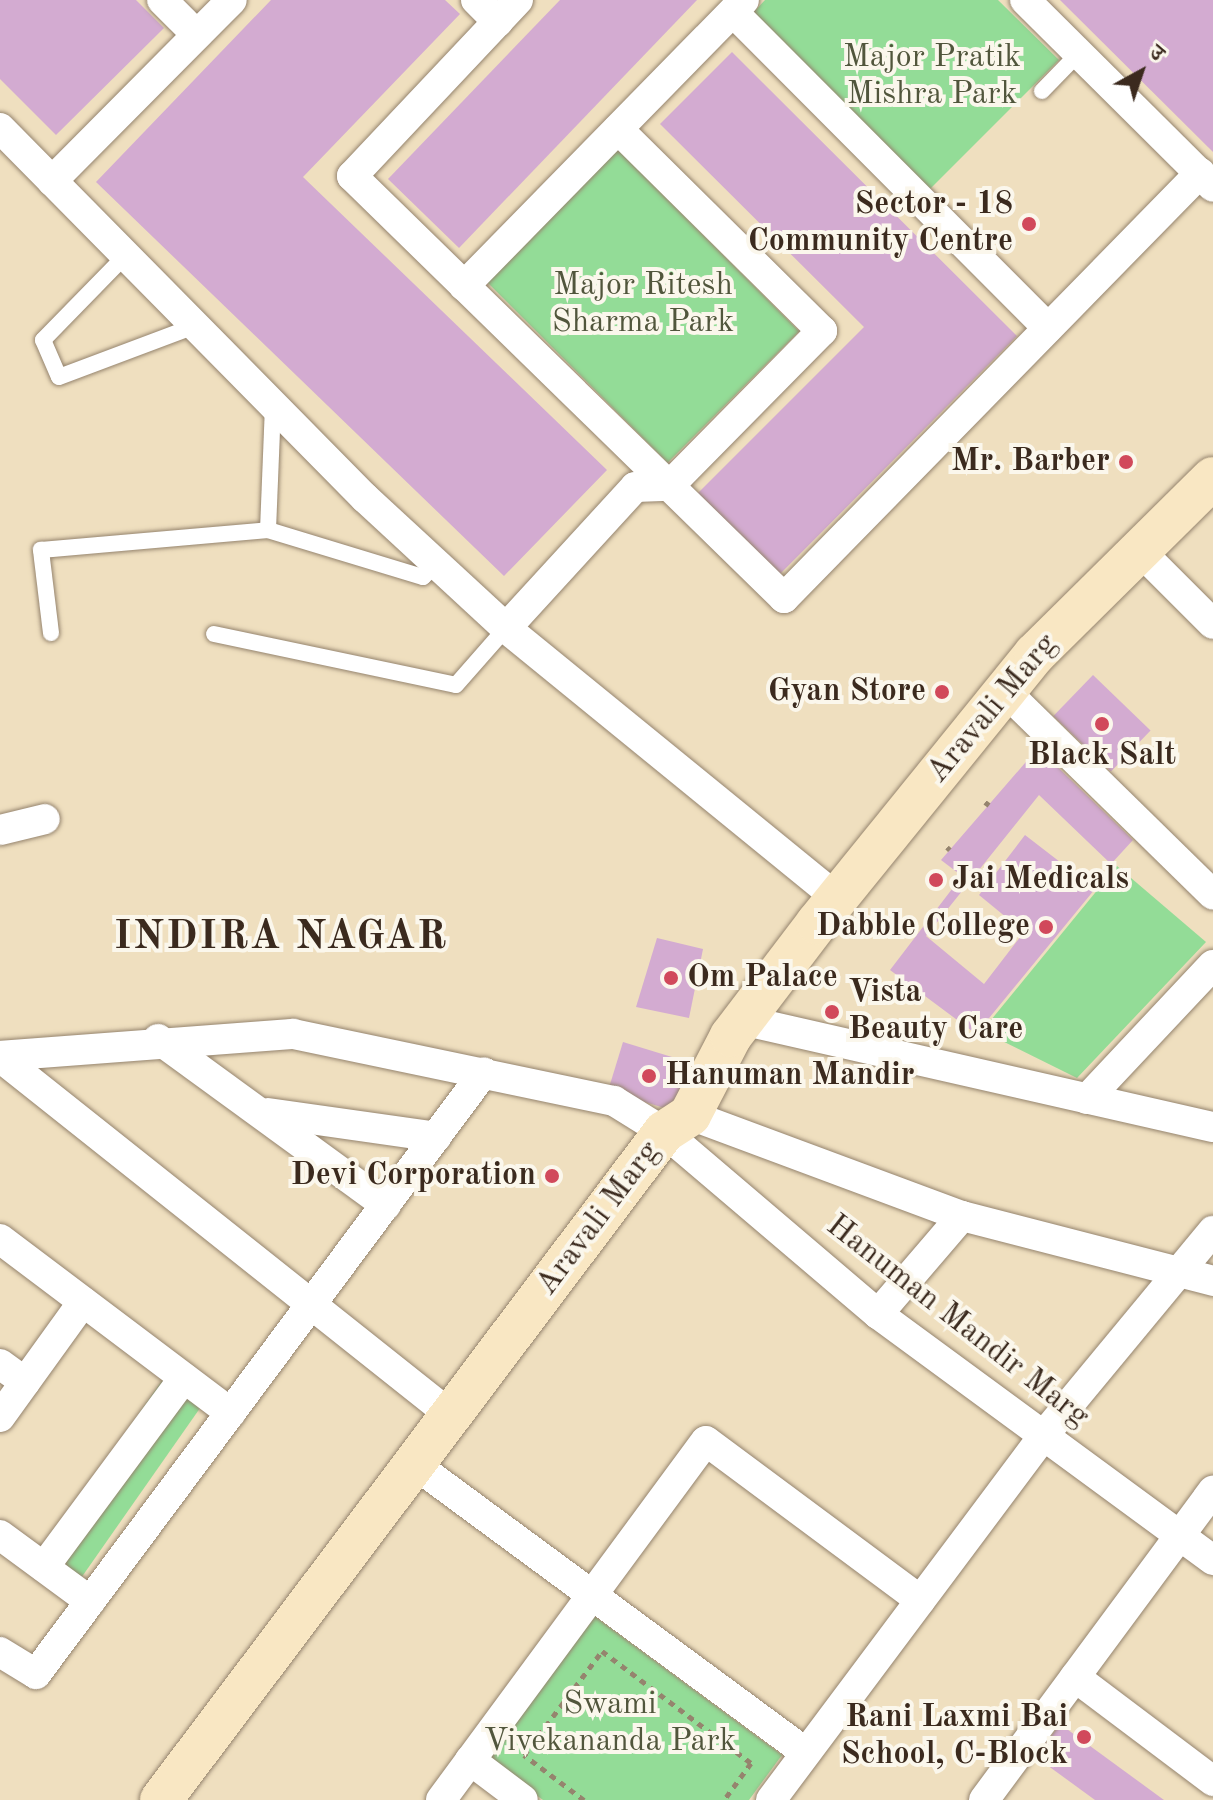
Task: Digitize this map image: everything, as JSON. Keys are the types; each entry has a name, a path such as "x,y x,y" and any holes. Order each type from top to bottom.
{"street":[{"path":"162,0 197,35"},
{"path":"52,181 232,0"},
{"path":"476,0 498,22"},
{"path":"518,0 352,176 784,598 1048,328 1206,180 1025,0"},
{"path":"464,286 738,6 1048,328"},
{"path":"506,628 635,487 669,486 822,331 618,129"},
{"path":"6,147 52,181 273,404 506,628 837,898"},
{"name":"Aravali Marg","path":"161,1800 677,1123 742,1020 837,898 1005,691 1213,478"},
{"path":"1140,551 1213,624"},
{"path":"1005,691 1213,895"},
{"path":"0,830 45,819"},
{"path":"1087,1099 1213,965"},
{"path":"742,1020 1213,1127"},
{"path":"0,1057 158,1039 293,1034 614,1101 962,1216 1213,1281"},
{"path":"158,1039 266,1113 386,1205"},
{"path":"0,1057 453,1417"},
{"path":"0,1652 32,1676 484,1072"},
{"path":"266,1113 436,1137"},
{"name":"Hanuman Mandir Marg","path":"677,1123 878,1314 1213,1560"},
{"path":"878,1314 962,1216"},
{"path":"771,1800 1044,1435 1173,1272 1213,1231"},
{"path":"0,1239 231,1413"},
{"path":"0,1417 83,1302"},
{"path":"0,1364 25,1382"},
{"path":"44,1567 184,1378"},
{"path":"441,1800 706,1441 920,1600"},
{"path":"417,1466 806,1753"},
{"path":"984,1800 1213,1491"},
{"path":"0,1535 90,1601"},
{"path":"1075,1677 1213,1781"},
{"path":"470,1760 523,1800"}],"lane":[{"path":"1042,91 1079,53"},
{"path":"126,255 43,340 59,377 195,326"},
{"path":"268,530 273,404"},
{"path":"51,633 41,550 268,530 423,577 437,564"},
{"path":"214,634 456,685 506,628"}],"path":[{"path":"584,1800 524,1755 602,1651 751,1763 724,1800"}],"green space":[{"name":"Major Pratik Mishra Park","path":"765,0 998,0 1059,60 930,189 753,13"},
{"name":"Major Ritesh Sharma Park","path":"616,148 799,331 668,463 484,280"},
{"path":"1117,866 1206,942 1077,1078 982,1031"},
{"path":"163,1379 202,1406 75,1587 36,1560"},
{"name":"Swami Vivekananda Park","path":"594,1616 782,1755 749,1800 543,1800 488,1760"}],"building":[{"path":"0,0 136,0 164,28 56,135 0,79"},
{"path":"271,0 445,0 460,14 303,177 607,470 504,576 96,182"},
{"path":"560,0 697,0 459,248 388,179"},
{"path":"1060,0 1213,0 1213,152"},
{"path":"732,52 1017,336 780,574 698,493 864,327 660,124"},
{"name":"Black Salt","path":"1093,675 1151,731 1111,772 1053,716"},
{"path":"1038,748 1133,840 1111,864 1039,795 926,936 984,984 1024,932 979,895 1025,835 1095,889 976,1034 890,970 962,876 941,860"},
{"name":"Om Palace","path":"657,938 703,949 689,1018 636,1007"},
{"name":"Hanuman Mandir","path":"623,1042 690,1062 675,1111 608,1091"},
{"path":"1060,1724 1164,1800 1095,1800 1036,1757"}],"place":[{"name":"Sector - 18 Community Centre","path":"1029,224"},
{"name":"Mr. Barber","path":"1126,462"},
{"name":"Gyan Store","path":"942,692"},
{"name":"Black Salt","path":"1102,724"},
{"name":"Jai Medicals","path":"936,880"},
{"name":"Dabble College","path":"1046,927"},
{"name":"Om Palace","path":"671,978"},
{"name":"Vista Beauty Care","path":"832,1012"},
{"name":"Hanuman Mandir","path":"649,1076"},
{"name":"Devi Corporation","path":"552,1176"},
{"name":"Rani Laxmi Bai School, C-Block","path":"1084,1737"}],"district":[{"name":"INDIRA NAGAR","path":"281,938"}]}
